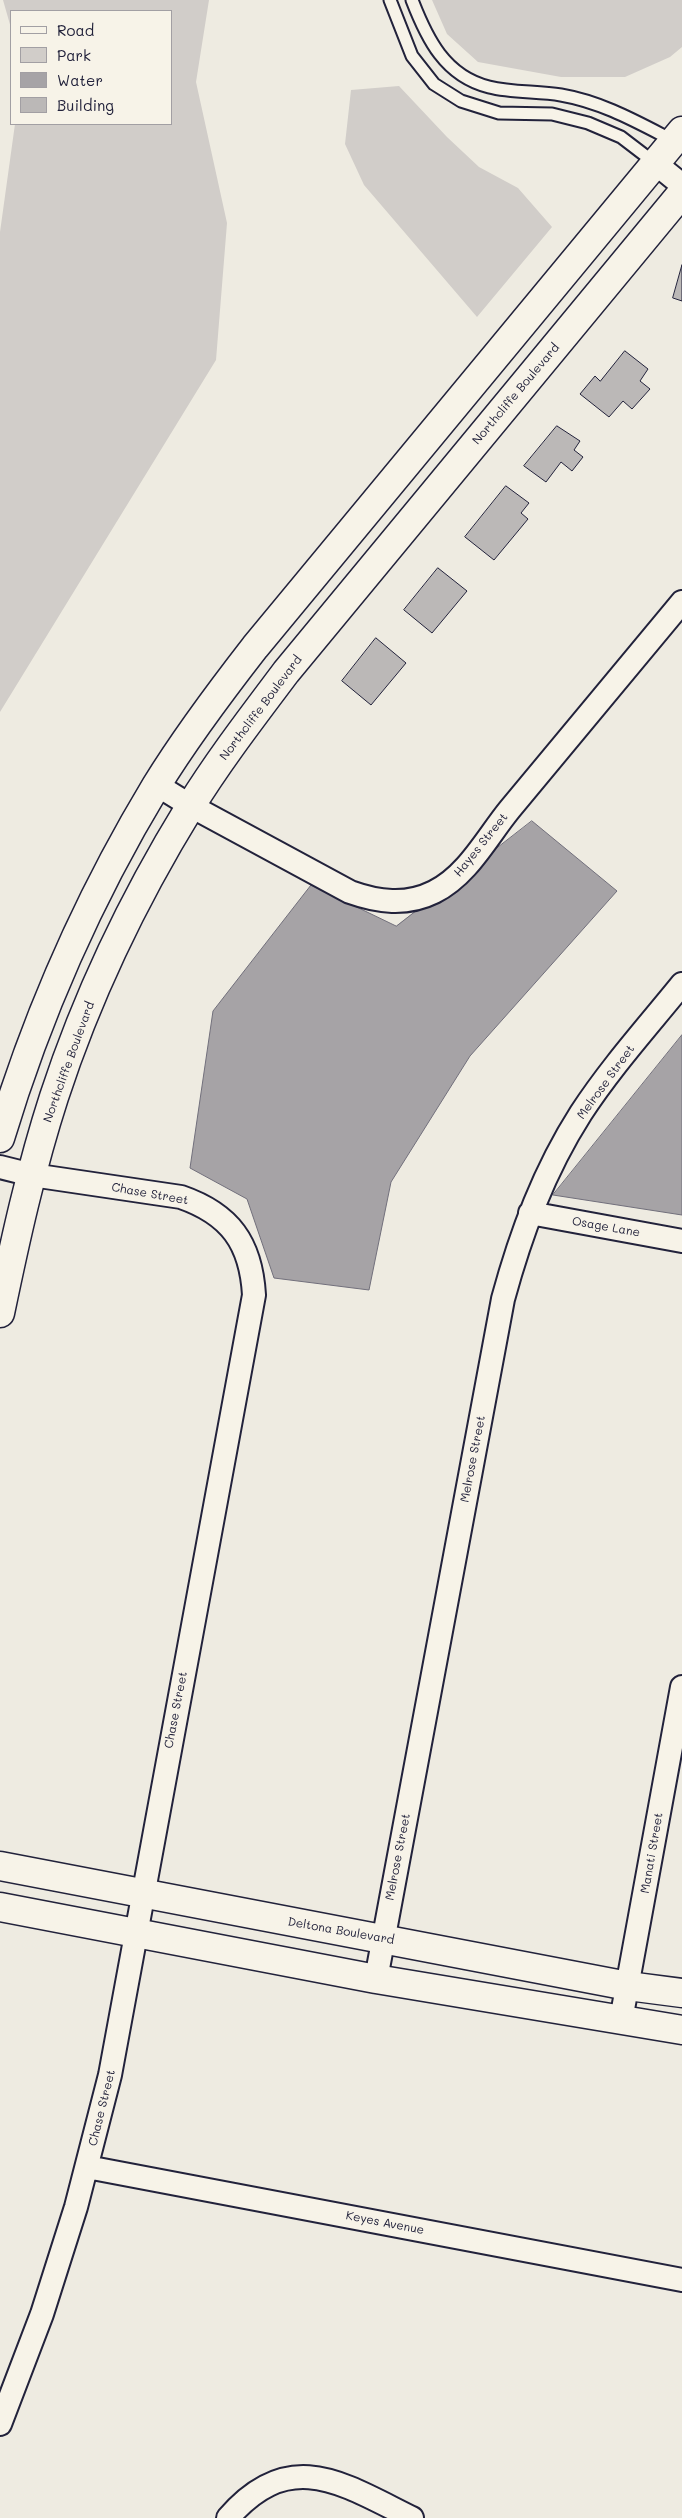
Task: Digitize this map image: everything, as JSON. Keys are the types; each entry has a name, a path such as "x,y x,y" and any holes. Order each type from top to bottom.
{"main road":[{"path":"0,1138 16,1085 48,1000 82,920 124,840 202,716 254,647 678,136"},
{"name":"Northcliffe Boulevard","path":"0,1313 15,1240 54,1097 85,1015 119,938 159,860 191,806 235,740 286,672 682,193"},
{"name":"Deltona Boulevard","path":"0,1866 142,1895 628,1986 682,1994"},
{"path":"0,1908 376,1979 682,2030"}],"street":[{"path":"655,163 682,185"},
{"name":"Hayes Street","path":"157,785 191,806 350,892 371,900 390,902 412,900 434,892 452,880 468,864 509,811 682,602"},
{"name":"Melrose Street","path":"376,1979 503,1299 530,1213 553,1161 582,1112 682,984"},
{"name":"Chase Street","path":"0,1167 32,1175 181,1197 199,1203 215,1213 232,1228 246,1250 252,1272 254,1295 112,2066 87,2167 42,2314 0,2424"},
{"name":"Osage Lane","path":"530,1213 682,1240"},
{"name":"Manati Street","path":"622,2020 682,1687"},
{"name":"Keyes Avenue","path":"87,2167 682,2280"},
{"path":"228,2518 242,2502 260,2488 278,2481 300,2477 319,2477 337,2482 412,2518"}],"lane":[{"path":"390,0 412,56 434,84 461,101 500,113 552,114 588,123 621,136 655,163"},
{"path":"412,0 437,54 463,76 489,87 561,95 591,102 678,136"}],"green space":[{"path":"3,0 209,0 196,82 227,223 216,360 0,712 0,232 15,125 172,125 172,10 10,10 10,24"},
{"path":"432,0 682,0 682,47 670,57 625,77 561,77 478,62 447,34"},
{"path":"399,86 447,137 479,167 518,188 552,227 477,317 364,185 345,144 351,90"}],"water":[{"path":"532,821 617,891 470,1056 391,1182 369,1290 274,1278 247,1199 190,1168 213,1011 311,885 396,926"},
{"path":"682,1035 682,1215 553,1195"}],"building":[{"path":"682,265 682,301 673,298"},
{"path":"625,351 648,369 640,381 650,389 632,409 623,401 609,417 580,394 595,376 600,381"},
{"path":"557,426 580,441 574,450 583,457 572,471 561,462 546,482 524,466"},
{"path":"506,486 529,503 521,513 528,519 494,560 465,537"},
{"path":"438,568 467,591 432,633 404,610"},
{"path":"376,638 406,663 371,705 342,681"}]}
